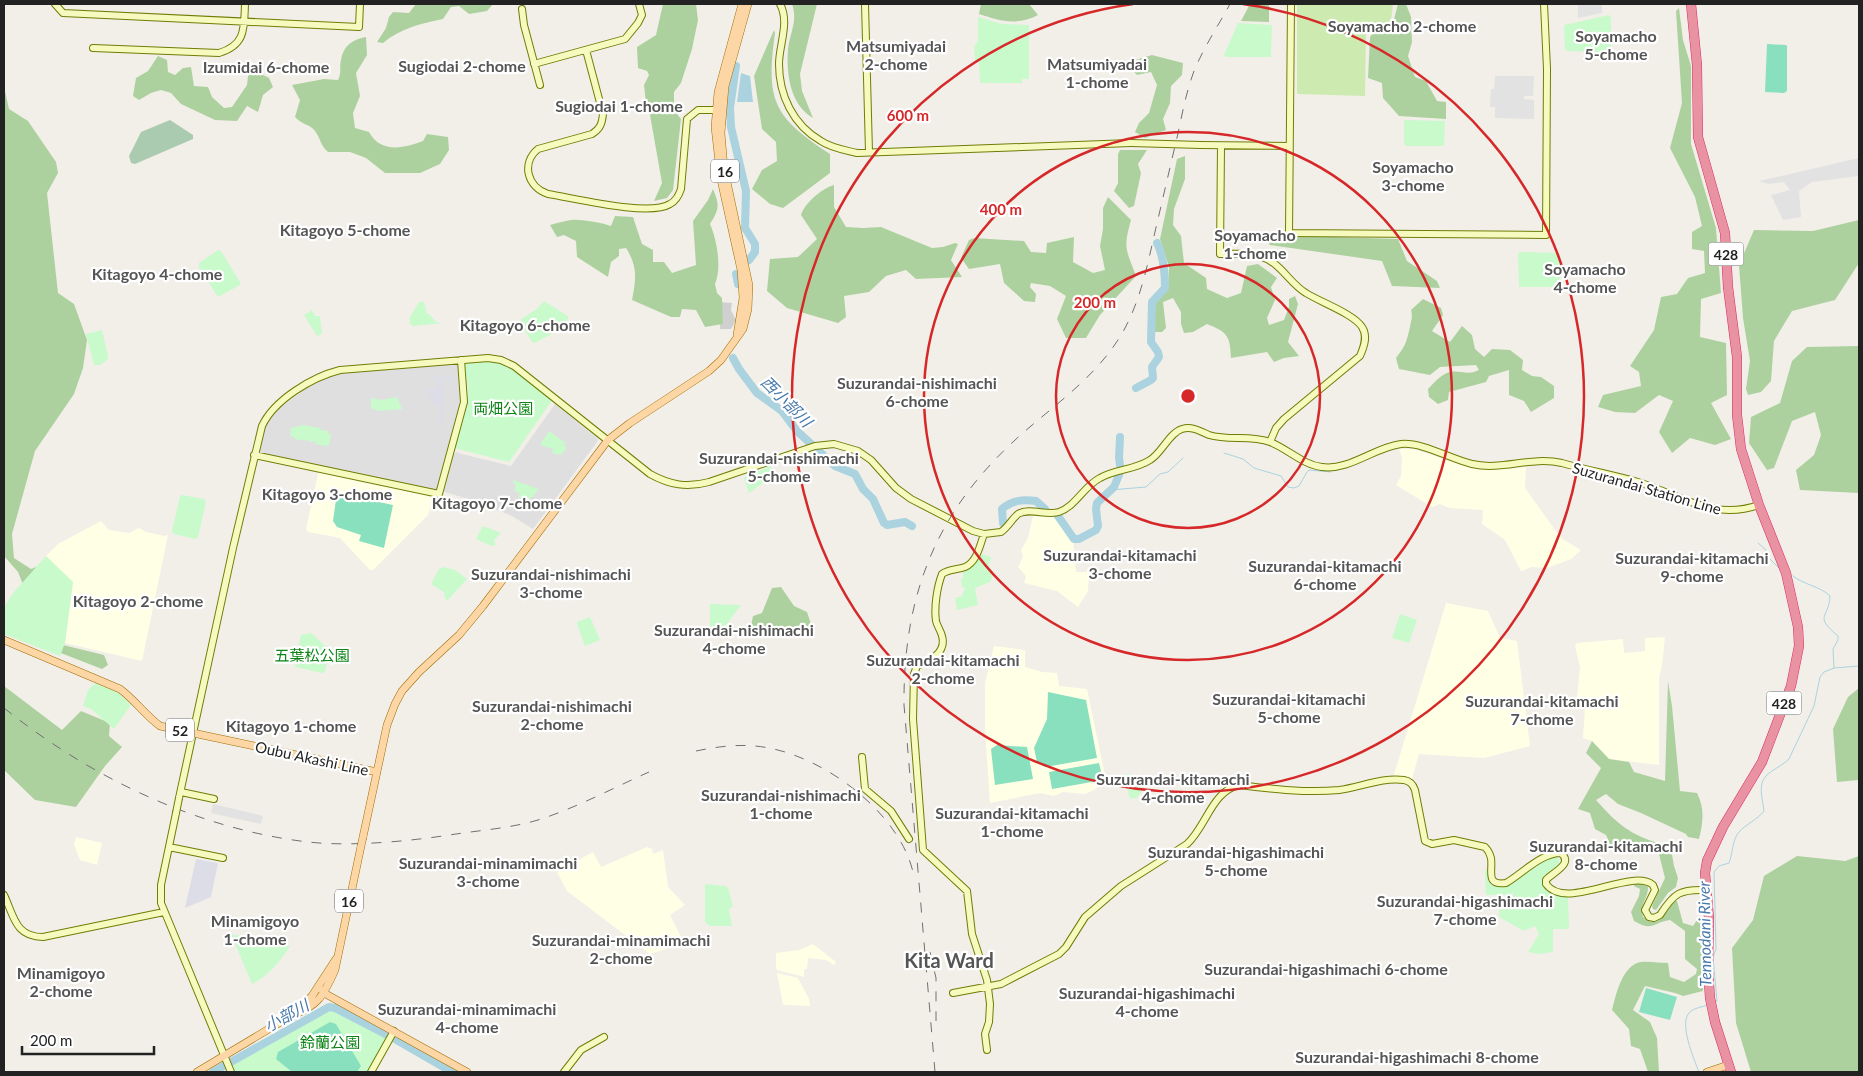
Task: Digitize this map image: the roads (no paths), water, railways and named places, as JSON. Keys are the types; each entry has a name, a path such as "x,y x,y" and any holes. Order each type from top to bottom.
{"highway":[{"name":"428","path":"1691,4 1697,65 1698,137 1724,233 1736,356 1740,449 1759,505 1786,573 1798,627 1799,653 1791,686 1762,762 1723,827 1710,854 1705,873 1709,918 1708,969 1710,989 1715,1022 1729,1069"}],"main road":[{"name":"16","path":"737,336 743,286 717,156 715,128 721,78 742,4"},
{"name":"16","path":"289,1017 304,1012 326,991 335,970 387,725 402,691 418,672 459,635 608,440 630,422 709,371 721,360 743,329 748,309 749,285 724,168 721,133 725,86 748,4"},
{"name":"Oubu Akashi Line","path":"4,640 120,688 160,726 377,772"},
{"name":"16","path":"197,1072 224,1058 289,1017 312,996 337,957"},
{"path":"319,986 394,1032 467,1072"},
{"path":"1707,1072 1716,1069 1729,1069"}],"street":[{"path":"55,4 63,13 359,27 360,4"},
{"path":"93,48 219,53 228,50 240,41 245,21 246,4"},
{"path":"534,64 625,39 642,15 639,4"},
{"path":"780,4 784,17 779,63 783,96 791,112 803,127 821,142 841,149 869,152 1131,143 1289,146"},
{"path":"865,4 869,152"},
{"path":"1291,4 1289,233 1546,235 1547,69 1544,4"},
{"path":"522,10 540,85"},
{"path":"586,50 602,114 602,122 598,130 592,134 538,149 532,154 528,169 538,190 548,194 644,209 664,207 672,204 678,197 681,189 688,119 698,110 716,110"},
{"path":"1221,146 1220,254 1248,254 1263,257 1274,264 1305,293 1354,319 1362,327 1365,335 1364,346 1360,356 1284,419 1276,428 1270,442"},
{"path":"230,1072 164,912 160,891 193,733 262,426 272,410 285,398 320,377 340,370 496,358 514,366 660,480 676,485 696,486 815,446 834,444 851,448 871,460 896,488 911,499 973,531 984,534 976,556 971,563 965,567 942,574 937,596 936,621 943,638 943,644 936,656 916,666 914,674 913,718 923,850 967,890 972,934 988,988 990,1011 985,1034 987,1050"},
{"path":"254,455 439,494 464,402 461,360"},
{"name":"Suzurandai Station Line","path":"984,534 1002,532 1023,512 1047,514 1067,508 1099,478 1114,471 1140,465 1151,460 1181,429 1190,428 1198,429 1211,435 1270,442 1311,464 1323,467 1337,466 1401,444 1413,445 1473,464 1497,465 1533,460 1551,461 1639,482 1717,511 1746,510 1759,505"},
{"path":"862,757 865,789 891,811 909,839"},
{"path":"953,994 1001,984 1062,952 1085,918 1120,886 1194,838 1219,798 1232,787 1240,786 1310,792 1343,789 1368,783 1404,780 1410,782 1414,787 1425,841 1432,844 1454,840 1485,847 1491,857 1490,874 1492,880 1500,884 1506,883 1546,856 1561,853 1565,856 1566,862 1546,880 1549,888 1571,893 1631,882 1647,881 1653,885 1655,890 1645,912 1652,918 1660,915 1671,899 1680,892 1706,890"},
{"path":"180,795 214,799"},
{"path":"169,847 223,858"},
{"path":"4,895 16,924 23,932 32,937 43,937 164,912"},
{"path":"371,1072 394,1032"},
{"path":"564,1072 582,1050 604,1037"}],"water":[{"path":"741,73 750,76 753,102 737,102"}],"waterway":[{"name":"西小部川","path":"736,66 730,108 731,127 746,191 745,228 755,244 755,252 749,260"},
{"path":"1136,388 1153,378 1152,367 1159,357 1151,342 1152,302 1165,288 1164,265 1157,243"},
{"name":"西小部川","path":"736,274 738,284"},
{"name":"西小部川","path":"733,358 757,393 782,411 797,431 835,466 855,474 863,489 873,499 884,523 887,525 905,522 912,526"},
{"path":"1120,437 1120,465"},
{"path":"1224,453 1243,459 1254,468 1281,476 1288,487 1294,488 1299,486 1309,470 1331,472"},
{"path":"1110,490 1146,487 1160,474 1168,472 1183,458"},
{"path":"1058,516 1074,539 1079,539 1096,530 1098,526 1097,503 1114,487 1119,475"},
{"path":"1003,523 1002,509 1014,502 1022,500 1036,501 1045,509"},
{"path":"1758,543 1765,549 1768,557 1779,568"},
{"path":"1793,576 1830,596 1824,620 1838,636 1833,649 1834,668"},
{"name":"Tennodani River","path":"1714,1003 1717,1001 1713,957 1716,949 1714,872 1719,866 1729,863 1735,839 1739,832 1764,811 1761,794 1764,779 1789,759 1814,706 1820,677 1824,672 1834,668 1859,666"},
{"name":"Tennodani River","path":"1699,1072 1688,1041 1686,1024 1690,1012 1708,1005"},
{"name":"小部川","path":"213,1072 329,1007 335,1008 395,1039 452,1072"}],"railway":[{"path":"935,1072 904,705 905,664 910,625 919,589 931,554 948,522 969,490 994,461 1024,432 1092,373 1114,345 1131,317 1145,275 1185,100 1194,71 1230,4"},
{"path":"4,708 72,756 147,796 186,812 226,825 308,842 363,844 401,841 518,825 566,810 649,772"},
{"path":"696,751 732,746 760,746 791,754 814,764 858,792 877,810 893,829 905,850 913,872"},
{"path":"930,952 936,978 936,1021"}],"district":[{"name":"Soyamacho 2-chome","path":"1402,25"},
{"name":"Soyamacho 5-chome","path":"1616,44"},
{"name":"Matsumiyadai 2-chome","path":"896,54"},
{"name":"Sugiodai 2-chome","path":"462,65"},
{"name":"Izumidai 6-chome","path":"266,66"},
{"name":"Matsumiyadai 1-chome","path":"1097,72"},
{"name":"Sugiodai 1-chome","path":"619,105"},
{"name":"Soyamacho 3-chome","path":"1413,175"},
{"name":"Kitagoyo 5-chome","path":"345,229"},
{"name":"Soyamacho 1-chome","path":"1255,243"},
{"name":"Kitagoyo 4-chome","path":"157,273"},
{"name":"Soyamacho 4-chome","path":"1585,277"},
{"name":"Kitagoyo 6-chome","path":"525,324"},
{"name":"Suzurandai-nishimachi 6-chome","path":"917,391"},
{"name":"Suzurandai-nishimachi 5-chome","path":"779,466"},
{"name":"Kitagoyo 3-chome","path":"327,493"},
{"name":"Kitagoyo 7-chome","path":"497,502"},
{"name":"Suzurandai-kitamachi 3-chome","path":"1120,563"},
{"name":"Suzurandai-kitamachi 9-chome","path":"1692,566"},
{"name":"Suzurandai-kitamachi 6-chome","path":"1325,574"},
{"name":"Suzurandai-nishimachi 3-chome","path":"551,582"},
{"name":"Kitagoyo 2-chome","path":"138,600"},
{"name":"Suzurandai-nishimachi 4-chome","path":"734,638"},
{"name":"Suzurandai-kitamachi 2-chome","path":"943,668"},
{"name":"Suzurandai-kitamachi 5-chome","path":"1289,707"},
{"name":"Suzurandai-kitamachi 7-chome","path":"1542,709"},
{"name":"Suzurandai-nishimachi 2-chome","path":"552,714"},
{"name":"Kitagoyo 1-chome","path":"291,725"},
{"name":"Suzurandai-kitamachi 4-chome","path":"1173,787"},
{"name":"Suzurandai-nishimachi 1-chome","path":"781,803"},
{"name":"Suzurandai-kitamachi 1-chome","path":"1012,821"},
{"name":"Suzurandai-kitamachi 8-chome","path":"1606,854"},
{"name":"Suzurandai-higashimachi 5-chome","path":"1236,860"},
{"name":"Suzurandai-minamimachi 3-chome","path":"488,871"},
{"name":"Suzurandai-higashimachi 7-chome","path":"1465,909"},
{"name":"Minamigoyo 1-chome","path":"255,929"},
{"name":"Suzurandai-minamimachi 2-chome","path":"621,948"},
{"name":"Kita Ward","path":"949,960"},
{"name":"Suzurandai-higashimachi 6-chome","path":"1326,968"},
{"name":"Minamigoyo 2-chome","path":"61,981"},
{"name":"Suzurandai-higashimachi 4-chome","path":"1147,1001"},
{"name":"Suzurandai-minamimachi 4-chome","path":"467,1017"},
{"name":"Suzurandai-higashimachi 8-chome","path":"1417,1056"}],"park label":[{"name":"両畑公園","path":"503,408"},
{"name":"五葉松公園","path":"312,655"},
{"name":"鈴蘭公園","path":"330,1042"}]}
